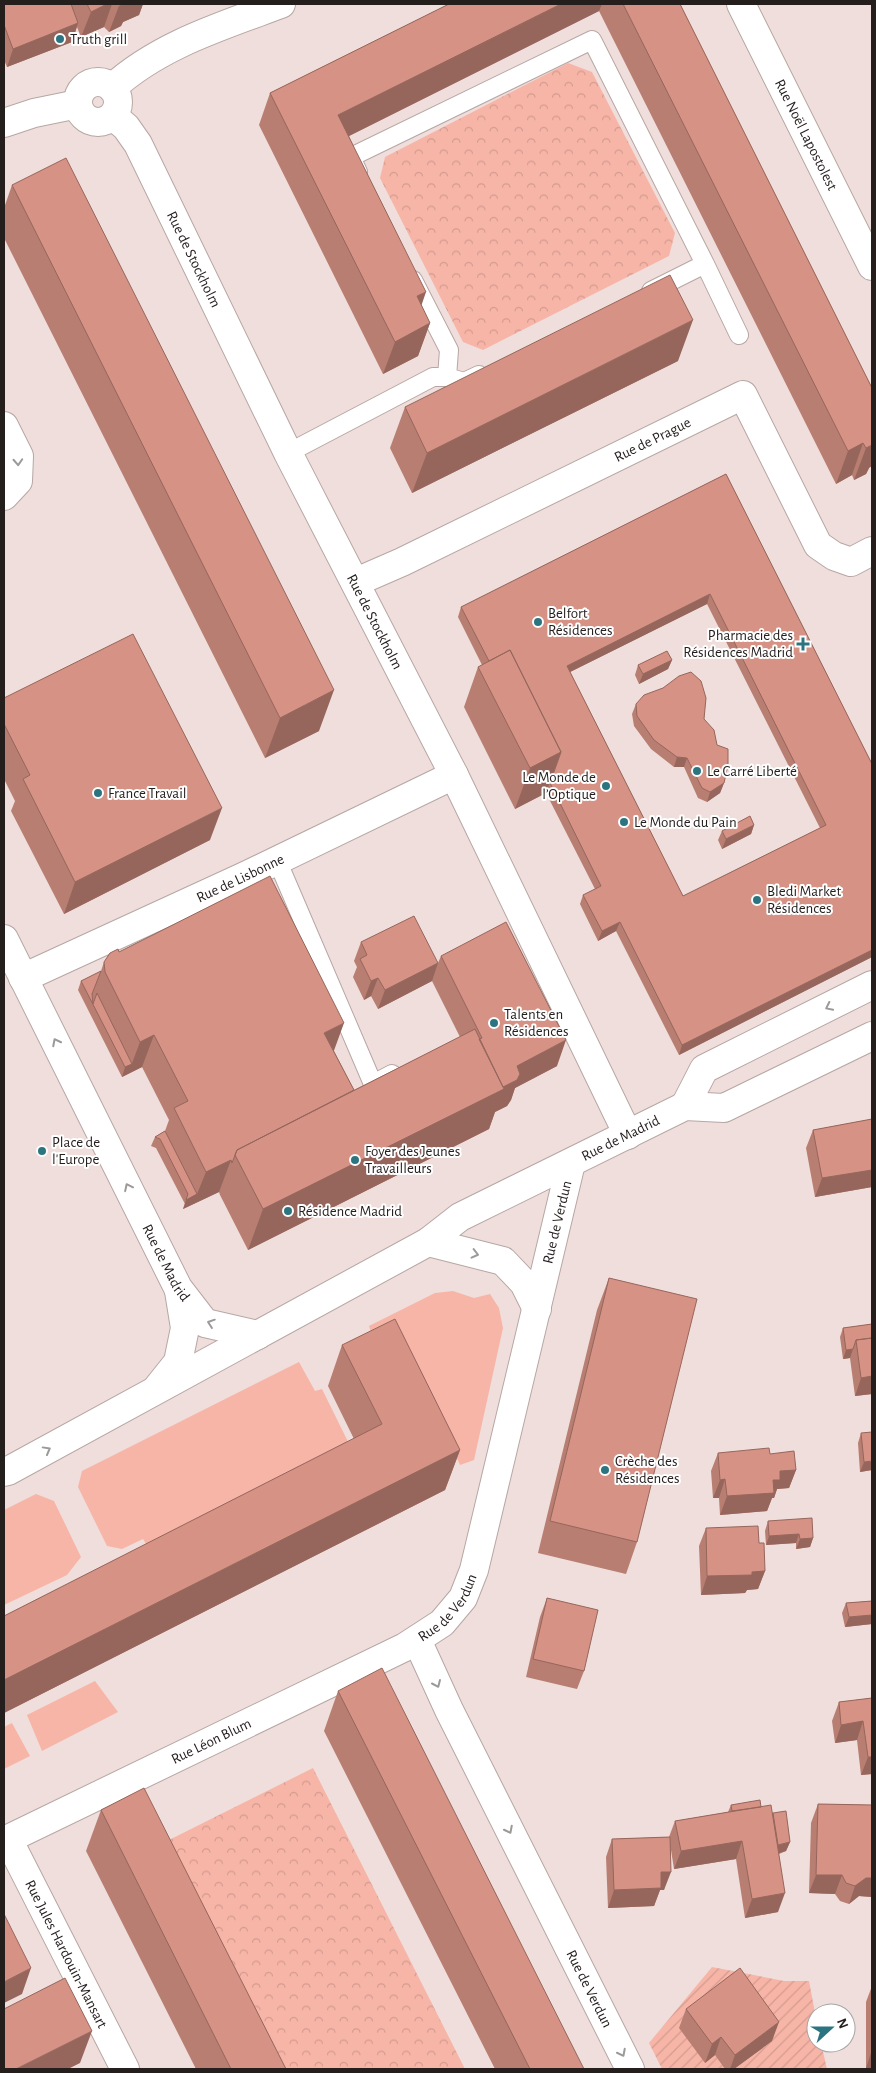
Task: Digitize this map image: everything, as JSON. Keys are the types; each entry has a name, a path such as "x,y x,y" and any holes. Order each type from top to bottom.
{"street":[{"path":"112,88 128,73 190,39 281,4"},
{"name":"Rue Noël Lapostolest","path":"741,4 872,266"},
{"path":"94,83 104,83 112,88 118,97 117,107 113,116 103,122 92,122 82,115 78,104 80,94 86,87 94,83"},
{"path":"4,123 34,113 78,104"},
{"name":"Rue de Stockholm","path":"113,116 126,127 138,144 288,453 454,775 628,1135"},
{"name":"Rue de Prague","path":"356,582 402,562 742,395 818,545 834,556 851,562 872,552"},
{"path":"4,426 19,456 18,481 4,496"},
{"name":"Rue de Lisbonne","path":"23,978 454,775"},
{"path":"4,939 23,978"},
{"name":"Rue de Madrid","path":"23,978 178,1288 205,1323 258,1335 428,1242 460,1218 684,1106"},
{"path":"872,985 704,1070 684,1106 724,1108 872,1036"},
{"name":"Rue de Verdun","path":"572,1163 474,1570 463,1598 442,1623 417,1640 449,1710 630,2069"},
{"path":"428,1242 503,1261 524,1283 537,1308"},
{"path":"154,1392 178,1362 185,1328 178,1288"},
{"path":"4,1472 258,1335"},
{"name":"Rue Léon Blum","path":"6,1840 417,1640"},
{"name":"Rue Jules Hardouin-Mansart","path":"6,1840 125,2069"}],"lane":[{"path":"364,184 351,157 592,40 739,335"},
{"path":"404,262 448,350 448,377"},
{"path":"635,298 705,264"},
{"path":"288,453 433,377 448,377 464,382 498,366"},
{"path":"277,860 373,1084 405,1068"}],"green space":[{"path":"568,63 592,72 675,233 669,256 483,350 463,342 380,178 385,157"},
{"path":"453,1291 474,1298 490,1294 499,1308 503,1328 474,1460 460,1465 438,1415 380,1359 369,1326 435,1293"},
{"path":"299,1362 315,1391 322,1389 361,1468 162,1569 143,1539 122,1549 107,1546 78,1487 82,1471"},
{"path":"36,1494 54,1501 81,1557 67,1575 4,1605 4,1510"},
{"path":"95,1681 118,1712 42,1751 27,1715"},
{"path":"12,1723 30,1756 4,1769 4,1727"},
{"path":"313,1768 465,2069 280,2069 165,1842"},
{"path":"712,1967 784,1981 809,1981 813,2003 806,2003 806,2053 823,2053 827,2069 662,2069 649,2043"}],"building":[{"path":"4,4 71,4 78,23 13,49 4,25"},
{"path":"87,4 107,4 91,12"},
{"path":"449,4 561,4 338,115 426,292 417,296 430,323 395,342 270,93"},
{"path":"623,4 680,4 872,388 872,445 866,448 863,443 848,451"},
{"path":"66,158 334,690 280,718 12,185"},
{"path":"670,275 693,320 427,453 405,407"},
{"path":"726,474 872,764 872,950 682,1045 620,922 602,931 583,895 601,886 550,783 561,752 510,650 489,661 461,607","holes":["710,594 826,825 683,896 567,666"]},
{"name":"France Travail","path":"133,634 222,808 75,882 23,779 30,775 4,724 4,698"},
{"path":"510,650 561,752 530,768 478,667"},
{"path":"667,651 672,660 643,674 638,665"},
{"path":"691,672 701,681 706,698 704,719 714,730 717,745 728,749 728,765 724,783 710,792 702,788 687,758 677,757 654,740 637,716 636,704 644,695 663,688 679,676"},
{"path":"750,816 754,825 726,839 722,831"},
{"path":"270,876 344,1023 324,1033 354,1090 237,1150 232,1163 231,1160 206,1172 174,1108 188,1101 154,1035 140,1042 105,972 104,962 110,953 118,949 119,952"},
{"path":"414,916 438,963 385,990 378,978 371,981 360,959 367,955 361,942"},
{"name":"Talents en Résidences","path":"506,922 566,1040 517,1066 520,1074 517,1080 503,1087 479,1039 482,1038 441,956"},
{"path":"101,971 92,994 93,1004 97,993 132,1064 125,1067 81,981"},
{"path":"475,1029 504,1089 263,1209 235,1155 237,1150"},
{"path":"872,1119 872,1170 822,1178 813,1130"},
{"path":"165,1131 197,1194 186,1200 188,1194 160,1139 155,1137"},
{"name":"Crèche des Résidences","path":"609,1278 697,1299 637,1542 550,1521"},
{"path":"395,1319 460,1450 4,1680 4,1616 382,1424 342,1345"},
{"path":"872,1324 872,1338 856,1340 853,1349 846,1350 843,1328"},
{"path":"872,1338 872,1376 861,1378 856,1340"},
{"path":"872,1432 872,1461 864,1462 861,1433"},
{"path":"769,1448 770,1454 794,1451 796,1470 780,1471 780,1480 773,1480 774,1493 727,1496 725,1479 720,1480 718,1453"},
{"path":"812,1518 813,1538 800,1539 799,1534 769,1536 768,1521"},
{"path":"758,1526 759,1543 764,1543 765,1571 752,1572 752,1575 707,1576 706,1528"},
{"path":"547,1598 598,1610 584,1671 533,1659"},
{"path":"872,1601 872,1615 849,1617 846,1603"},
{"path":"382,1668 584,2069 530,2069 338,1691"},
{"path":"872,1698 872,1757 868,1757 863,1721 841,1725 839,1702"},
{"path":"144,1788 286,2069 231,2069 101,1810"},
{"path":"760,1800 761,1807 732,1811 731,1805"},
{"path":"818,1804 872,1805 872,1878 866,1878 855,1886 846,1883 842,1875 816,1875"},
{"path":"771,1805 785,1893 752,1899 742,1841 681,1851 675,1821"},
{"path":"786,1811 790,1842 778,1845 773,1813"},
{"path":"670,1837 671,1872 661,1872 661,1888 614,1890 612,1839"},
{"path":"4,1914 31,1968 4,1982"},
{"path":"740,1968 779,2022 735,2055 721,2037 712,2044 686,2009"},
{"path":"65,1978 92,2031 16,2069 4,2069 4,2009"}],"place":[{"name":"Truth grill","path":"60,39"},
{"name":"Belfort Résidences","path":"538,622"},
{"name":"Pharmacie des Résidences Madrid","path":"803,644"},
{"name":"Le Carré Liberté","path":"697,771"},
{"name":"Le Monde de l’Optique","path":"606,786"},
{"name":"France Travail","path":"98,793"},
{"name":"Le Monde du Pain","path":"624,822"},
{"name":"Bledi Market Résidences","path":"757,900"},
{"name":"Talents en Résidences","path":"494,1023"},
{"name":"Place de l'Europe","path":"42,1151"},
{"name":"Foyer des Jeunes Travailleurs","path":"355,1160"},
{"name":"Résidence Madrid","path":"288,1211"},
{"name":"Crèche des Résidences","path":"605,1470"}]}
